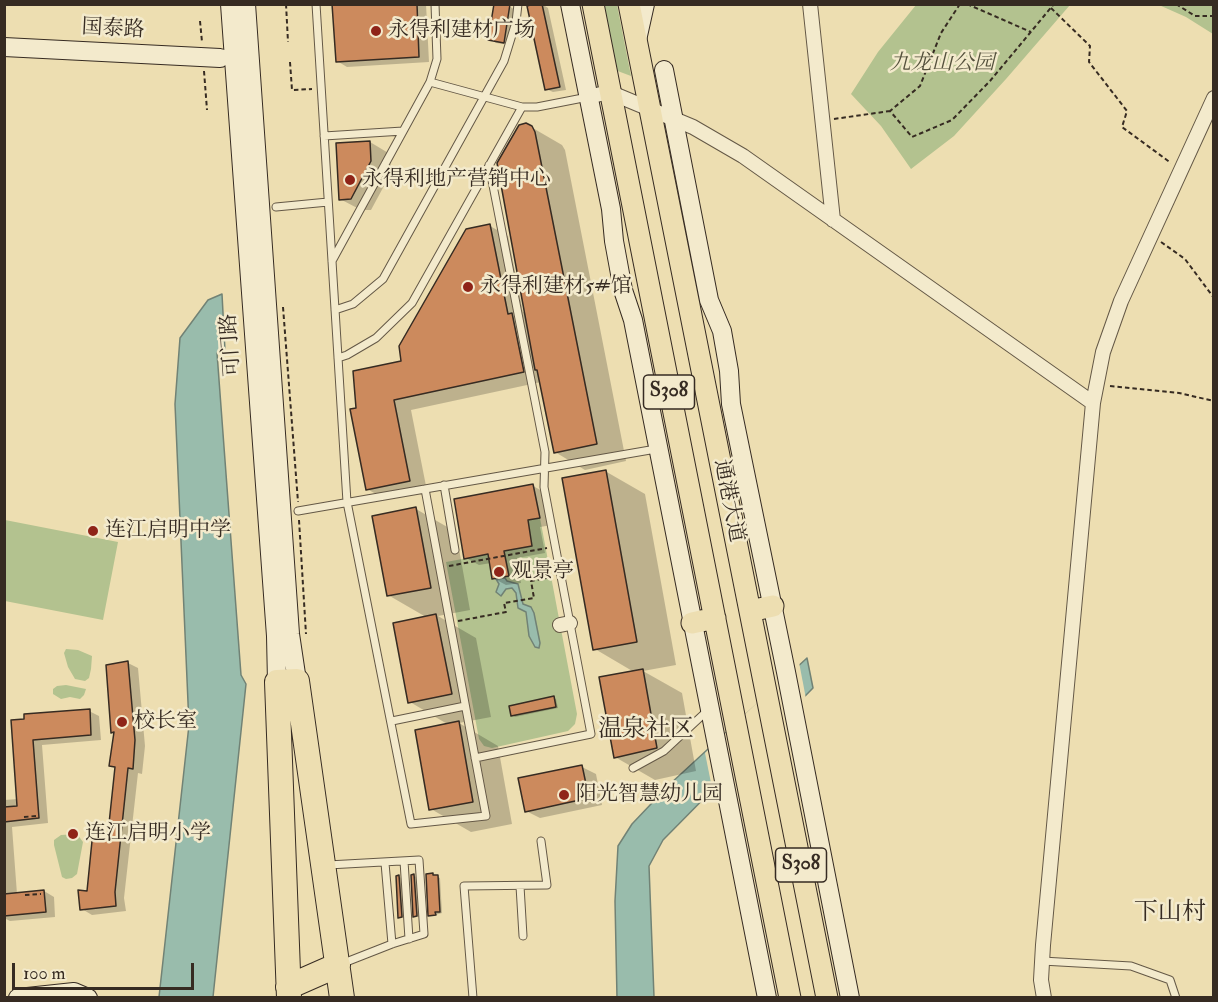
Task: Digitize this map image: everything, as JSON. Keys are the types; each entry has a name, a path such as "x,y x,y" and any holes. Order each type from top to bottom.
{"highway":[{"path":"287,681 323,866 342,998"},
{"path":"287,681 289,996"},
{"path":"289,996 338,965"}],"main road":[{"name":"通港大道","path":"593,4 790,998"},
{"name":"通港大道","path":"629,4 827,998"},
{"path":"750,611 772,606"},
{"path":"693,623 715,618"}],"street":[{"name":"可门路","path":"230,4 275,624 287,681"},
{"name":"可门路","path":"246,4 290,634 287,681"},
{"path":"570,4 610,209 621,280 633,320 767,998"},
{"path":"637,42 645,4"},
{"path":"810,4 833,220"},
{"name":"国泰路","path":"4,47 220,58"},
{"path":"664,70 709,300 722,332 729,371 731,404 850,998"},
{"path":"588,97 609,92 693,127 743,156 1093,403"},
{"path":"1044,998 1041,980 1042,961 1093,403 1103,352 1121,301 1214,98"},
{"path":"18,998 74,992 88,998"}],"lane":[{"path":"316,4 347,502 411,824 486,816 425,489"},
{"path":"332,261 430,82 437,59 435,4"},
{"path":"335,310 353,304 383,279 504,61 516,22 518,4"},
{"path":"430,82 484,98 522,106 537,107 588,97"},
{"path":"338,358 376,338 412,303 522,106"},
{"path":"324,136 403,131"},
{"path":"475,758 591,734 565,624 561,575 544,487 545,452 489,165"},
{"path":"276,207 328,202"},
{"path":"298,511 658,449"},
{"path":"444,485 455,550"},
{"path":"392,721 465,706"},
{"path":"633,768 664,751 710,709"},
{"path":"473,998 464,886 547,885 541,841"},
{"path":"323,866 419,860 424,934 338,965"},
{"path":"404,861 409,939"},
{"path":"385,863 392,944"},
{"path":"520,886 523,936"},
{"path":"1042,961 1131,966 1170,980 1176,998"}],"path":[{"path":"286,4 288,42"},
{"path":"822,119 890,111 920,86 941,33 960,4"},
{"path":"967,4 1031,32"},
{"path":"890,111 912,137 952,120 990,81 1054,4"},
{"path":"1176,4 1195,16 1214,16"},
{"path":"1051,8 1090,46 1089,62 1127,111 1122,127 1181,171"},
{"path":"200,21 202,48"},
{"path":"290,62 292,90 321,88"},
{"path":"204,68 207,110"},
{"path":"1151,236 1185,259 1214,298"},
{"path":"1097,384 1179,393 1214,401"},
{"path":"439,567 556,546"},
{"path":"450,623 506,612 504,603 534,598 531,581 561,575"},
{"path":"24,817 36,816"},
{"path":"25,895 42,894"}],"green space":[{"path":"603,5 617,5 631,76 615,70"},
{"name":"九龙山公园","path":"916,5 1070,5 954,136 911,169 881,126 851,94 878,52"},
{"path":"1159,5 1213,5 1213,34 1186,17"},
{"path":"540,518 577,714 575,724 568,731 492,748 484,746 479,739 446,562 532,546 528,520"},
{"path":"5,520 118,542 103,620 5,601"},
{"path":"66,649 78,650 92,656 89,678 85,681 75,679 68,667 64,653"},
{"path":"66,685 86,689 84,695 80,699 70,697 61,699 53,694 53,689 57,686"},
{"path":"77,834 83,842 77,874 66,879 62,877 54,840 61,835"}],"shaded area":[{"path":"222,294 225,351 217,353 241,675 246,684 213,997 159,997 189,725 175,404 180,338 208,300"},
{"path":"505,578 507,581 518,584 523,604 531,607 534,613 539,648 535,647 529,636 526,612 518,608 516,593 512,588 506,589 501,596 496,592 499,584 496,579"},
{"path":"807,658 813,688 663,840 649,866 654,997 617,998 615,901 618,846 632,824 670,784"}],"pier":[{"path":"799,662 806,699 713,793 705,753"}],"building":[{"name":"永得利建材广场","path":"332,4 417,4 419,57 336,62"},
{"path":"494,4 510,4 504,43 488,40"},
{"path":"542,4 560,87 545,90 527,6"},
{"path":"526,123 532,126 535,132 597,444 554,453 537,370 535,370 497,163 519,125"},
{"name":"永得利地产营销中心","path":"370,141 371,161 351,199 339,200 336,143"},
{"name":"永得利建材5#馆","path":"490,224 508,314 512,313 524,372 394,400 410,481 366,490 350,409 356,408 353,371 401,361 399,346 466,229"},
{"path":"606,470 637,642 593,650 562,478"},
{"path":"533,484 540,518 528,520 532,546 504,551 509,576 492,579 488,554 464,559 454,499"},
{"path":"416,507 431,588 387,596 372,516"},
{"path":"436,614 452,694 408,703 393,623"},
{"path":"128,661 135,740 133,769 128,768 115,892 116,906 80,910 78,890 87,891 93,831 108,833 115,767 109,766 114,732 111,733 106,665"},
{"path":"643,669 657,748 614,758 599,677"},
{"path":"554,696 556,707 511,716 509,706"},
{"path":"90,709 91,735 33,740 39,818 4,822 4,807 17,806 11,720 24,719 24,714"},
{"path":"459,721 473,802 429,810 415,730"},
{"path":"582,765 589,798 525,812 518,778"},
{"path":"433,873 433,875 438,875 440,912 428,916 426,874"},
{"path":"414,874 417,916 413,917 411,875"},
{"path":"399,875 402,917 398,918 396,876"},
{"path":"44,890 46,912 4,916 4,894"}],"place":[{"name":"永得利建材广场","path":"376,31"},
{"name":"永得利地产营销中心","path":"350,180"},
{"name":"永得利建材5#馆","path":"468,287"},
{"name":"连江启明中学","path":"93,531"},
{"name":"观景亭","path":"499,572"},
{"name":"校长室","path":"122,722"},
{"name":"阳光智慧幼儿园","path":"564,795"},
{"name":"连江启明小学","path":"73,834"}],"district":[{"name":"温泉社区","path":"646,731"},
{"name":"下山村","path":"1170,914"}]}
